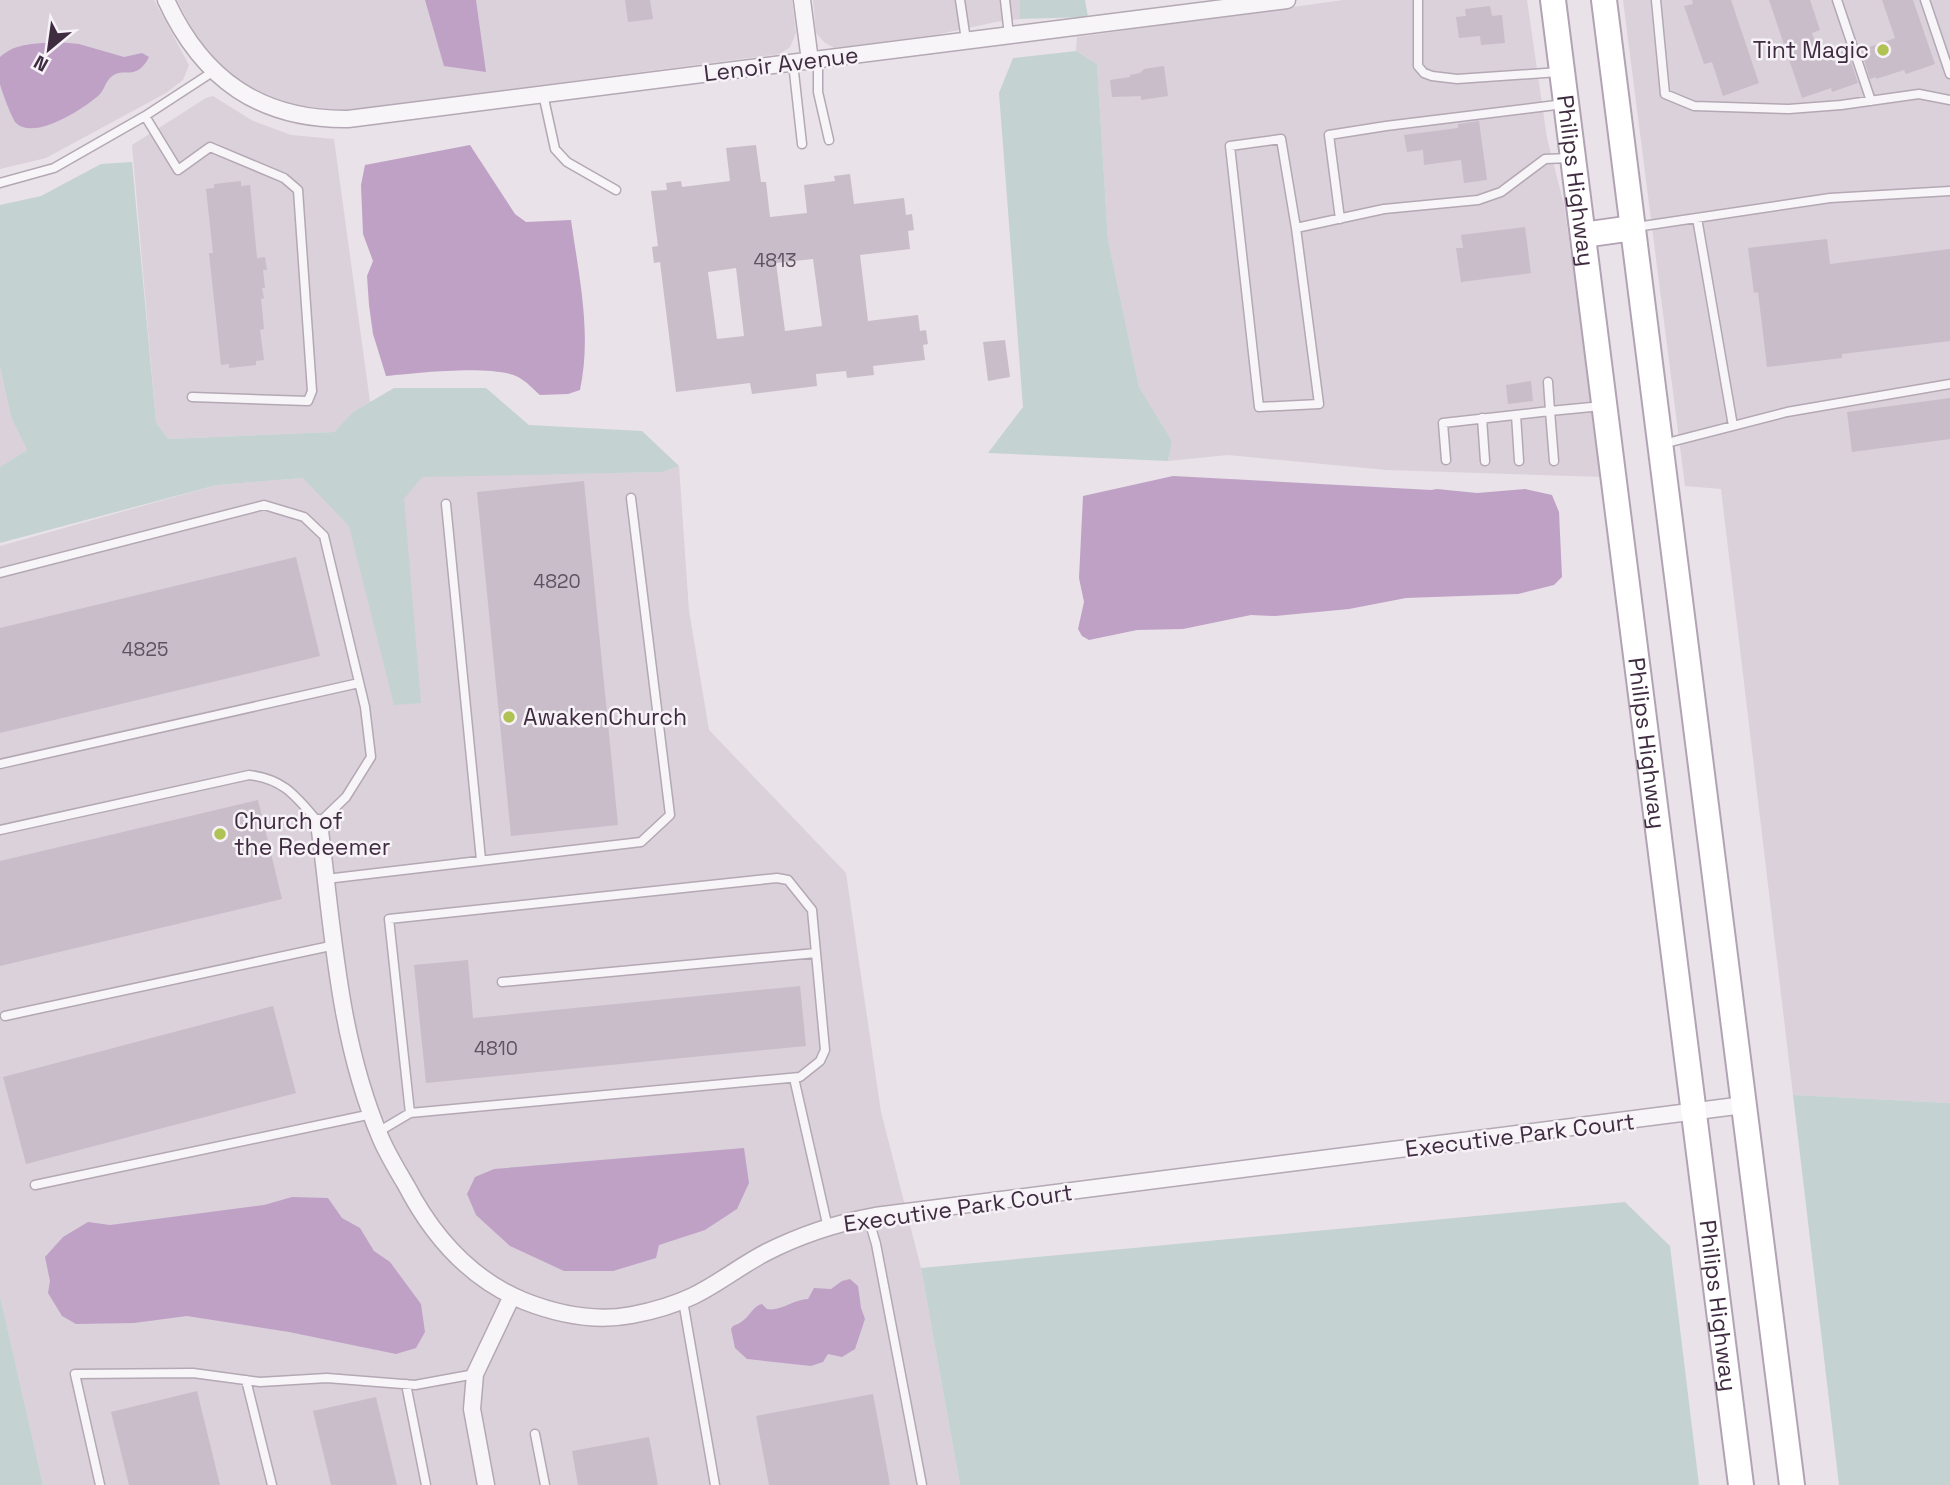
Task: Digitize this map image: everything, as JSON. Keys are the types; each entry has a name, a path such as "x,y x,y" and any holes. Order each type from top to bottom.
{"main road":[{"name":"Philips Highway","path":"1553,0 1741,1485"},
{"path":"1604,0 1792,1485"},
{"path":"1583,235 1633,228"}],"street":[{"name":"Lenoir Avenue","path":"166,0 186,40 232,87 276,109 319,119 348,119 1287,0"},
{"path":"802,0 807,61"},
{"name":"Executive Park Court","path":"319,823 343,1009 354,1059 378,1132 421,1215 440,1239 490,1284 546,1310 592,1317 629,1315 683,1301 766,1252 800,1237 868,1217 1744,1105"},
{"path":"486,1485 472,1409 475,1374 512,1296"}],"lane":[{"path":"960,0 966,40"},
{"path":"1005,0 1009,35"},
{"path":"1418,0 1418,66 1424,73 1457,79 1505,78 1562,72"},
{"path":"1656,0 1665,94 1694,106 1789,109 1919,94 1950,100"},
{"path":"1837,0 1871,101"},
{"path":"1925,0 1950,74"},
{"path":"807,61 818,92 829,140"},
{"path":"802,144 807,61"},
{"path":"0,183 54,168 145,116 214,71"},
{"path":"543,94 555,149 567,162 616,190"},
{"path":"1340,219 1329,135 1567,104"},
{"path":"145,116 178,170 210,147 284,178 298,190 312,391 308,401 192,397"},
{"path":"1281,139 1296,228 1319,404 1259,407 1230,146 1281,139"},
{"path":"1296,228 1384,209 1478,200 1501,192 1545,159 1573,158"},
{"path":"1633,228 1830,198 1950,191"},
{"path":"1697,218 1733,426"},
{"path":"1548,382 1554,461"},
{"path":"1660,444 1787,412 1950,384"},
{"path":"1446,460 1443,423 1605,406"},
{"path":"1516,415 1519,461"},
{"path":"1482,418 1485,461"},
{"path":"326,879 641,842 670,814 631,499"},
{"path":"446,504 481,860"},
{"path":"0,573 264,505 304,517 324,536 365,706 371,757 346,797 319,823 289,789 265,777 249,775 0,830"},
{"path":"0,764 359,683"},
{"path":"378,1132 410,1113 800,1077 820,1061 825,1050 812,910 788,880 777,878 389,919 410,1113"},
{"path":"5,1016 335,945"},
{"path":"502,982 816,953"},
{"path":"794,1078 828,1228"},
{"path":"35,1185 372,1114"},
{"path":"868,1217 876,1244 922,1485"},
{"path":"683,1301 715,1485"},
{"path":"100,1485 75,1374 193,1373 260,1382 327,1378 415,1385 475,1374"},
{"path":"246,1380 272,1485"},
{"path":"406,1384 426,1485"},
{"path":"535,1434 545,1485"}],"shaded area":[{"path":"0,0 154,0 189,65 183,80 166,93 46,158 0,169"},
{"path":"177,0 792,0 796,33 790,47 780,54 336,112 288,104 255,92 220,65 198,40"},
{"path":"425,0 476,0 486,72 444,66"},
{"path":"813,0 1020,0 1020,19 935,35 834,48 816,33"},
{"path":"1020,0 1085,0 1088,17 1020,19"},
{"path":"1343,0 1527,0 1547,138 1564,205 1603,477 1387,470 1228,455 1168,461 1172,441 1139,387 1108,240 1097,64 1076,51 1077,37"},
{"path":"1623,0 1950,0 1950,1103 1793,1095 1721,489 1685,486"},
{"path":"58,42 79,44 124,57 142,53 149,57 144,65 134,72 115,74 98,96 70,115 46,126 24,128 14,120 2,92 0,57 20,46"},
{"path":"1076,51 1097,64 1108,240 1139,387 1172,441 1168,461 988,453 1023,407 999,93 1013,58"},
{"path":"213,96 253,121 291,135 334,139 370,402 353,412 334,432 168,439 156,422 132,145"},
{"path":"470,145 515,214 526,222 571,220 585,326 580,390 568,394 540,395 518,377 491,371 454,370 386,376 373,334 369,305 367,276 373,261 363,234 361,185 365,165"},
{"path":"132,162 156,422 168,439 334,432 353,412 394,388 486,388 529,425 642,431 679,466 662,472 422,477 404,499 421,703 394,705 349,526 303,478 217,485 0,543 0,467 27,450 11,417 0,367 0,205 41,196 101,164"},
{"path":"0,367 11,417 27,450 0,467"},
{"path":"679,466 689,611 709,730 846,873 881,1112 921,1268 960,1485 43,1485 0,1296 0,546 217,485 303,478 661,472"},
{"path":"1173,476 1477,493 1525,489 1552,495 1559,512 1562,577 1554,585 1518,594 1406,598 1349,609 1275,616 1251,615 1183,629 1137,630 1089,640 1082,636 1078,629 1084,602 1079,578 1083,496"},
{"path":"1793,1095 1950,1103 1950,1485 1839,1485"},
{"path":"744,1148 749,1183 737,1209 705,1230 659,1245 656,1258 613,1271 564,1271 510,1246 476,1215 467,1194 475,1177 494,1169"},
{"path":"292,1197 328,1198 342,1218 360,1228 374,1251 390,1262 421,1304 425,1332 416,1348 396,1354 289,1332 187,1316 134,1323 76,1324 62,1316 48,1293 50,1281 45,1257 63,1237 88,1222 110,1225 264,1205"},
{"path":"1625,1202 1670,1246 1699,1485 960,1485 921,1268"},
{"path":"850,1279 858,1286 865,1319 855,1349 842,1357 828,1354 823,1362 811,1366 747,1359 735,1348 731,1329 758,1306 762,1304 767,1309 777,1309 808,1299 814,1288 831,1289"},
{"path":"0,1296 43,1485 0,1485"}],"building":[{"path":"625,0 650,0 653,19 628,22"},
{"path":"1692,0 1731,0 1759,83 1723,96 1712,62 1704,64 1684,6 1693,4"},
{"path":"1769,0 1810,0 1820,30 1812,33 1821,59 1847,50 1858,83 1832,92 1831,88 1802,98"},
{"path":"1882,0 1913,0 1935,64 1906,74 1904,70 1870,79 1861,50 1895,38"},
{"path":"1490,6 1492,16 1502,15 1505,43 1481,45 1480,36 1459,38 1456,17 1466,16 1465,9"},
{"path":"1164,66 1168,96 1141,100 1141,96 1112,97 1110,80 1130,77 1144,69"},
{"path":"1479,121 1487,180 1464,183 1461,160 1424,165 1423,150 1407,152 1404,135 1458,128 1458,124"},
{"path":"756,145 761,182 766,182 770,217 807,213 804,185 835,181 834,176 850,174 854,204 904,198 906,215 912,214 914,230 908,231 910,249 860,255 868,321 918,315 920,331 926,330 928,344 923,345 925,360 873,366 874,375 847,378 846,371 816,374 817,386 752,394 750,383 676,392 660,262 654,263 652,247 658,246 651,191 667,190 666,183 681,181 682,187 730,181 726,148","holes":["813,259 822,326 785,331 776,263","736,268 744,336 717,339 708,272"]},
{"path":"241,181 241,186 250,185 257,258 265,257 267,270 263,270 265,288 262,288 264,298 261,299 264,329 260,330 264,360 256,361 256,365 229,368 229,364 221,365 209,253 213,253 206,189 214,188 214,184"},
{"path":"1525,227 1531,273 1461,282 1456,248 1463,248 1461,235"},
{"path":"1827,239 1830,264 1950,249 1950,341 1842,354 1842,358 1767,367 1758,292 1754,293 1748,248"},
{"path":"1005,340 1010,377 988,381 983,342"},
{"path":"1531,381 1533,401 1508,404 1506,385"},
{"path":"1950,398 1950,439 1852,452 1847,412"},
{"path":"584,481 618,825 511,836 477,492"},
{"path":"296,557 320,656 0,733 0,628"},
{"path":"258,800 282,899 0,966 0,861"},
{"path":"468,960 473,1018 800,986 806,1046 426,1083 414,965"},
{"path":"273,1006 296,1093 26,1164 3,1077"},
{"path":"197,1391 220,1485 129,1485 111,1412"},
{"path":"873,1394 890,1485 769,1485 756,1416"},
{"path":"376,1397 397,1485 331,1485 313,1411"},
{"path":"649,1437 658,1485 578,1485 572,1451"}],"place":[{"name":"Tint Magic","path":"1883,50"},
{"name":"AwakenChurch","path":"509,717"},
{"name":"Church of the Redeemer","path":"220,834"}]}
